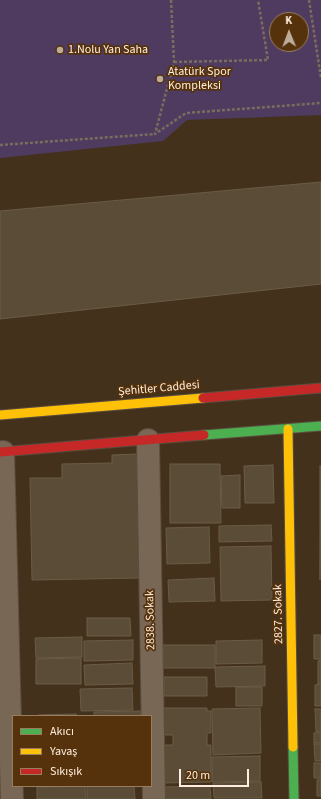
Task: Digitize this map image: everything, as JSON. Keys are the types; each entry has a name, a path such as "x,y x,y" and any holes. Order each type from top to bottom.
{"main road":[{"name":"Şehitler Caddesi","path":"0,415 321,388"},
{"path":"2,452 321,426"},
{"name":"2827. Sokak","path":"288,429 294,799"}],"street":[{"name":"2838. Sokak","path":"148,440 154,799"},
{"path":"2,452 12,799"}],"path":[{"path":"155,134 174,62 171,0"},
{"path":"174,62 268,60 258,0"},
{"path":"309,0 321,78"},
{"path":"0,145 155,134 186,113 321,104"}],"shaded area":[{"name":"Atatürk Spor Kompleksi","path":"0,0 321,0 321,115 187,120 163,141 0,158"}],"building":[{"path":"321,182 321,284 0,319 0,211"},
{"path":"137,454 139,578 32,580 30,478 62,478 62,464 112,463 112,455"},
{"path":"170,464 220,464 221,523 170,523"},
{"path":"273,465 274,503 245,503 244,466"},
{"path":"320,466 321,466 320,580"},
{"path":"240,475 240,508 222,508 221,476"},
{"path":"271,525 272,541 219,542 219,526"},
{"path":"209,527 210,563 167,564 166,528"},
{"path":"271,546 272,600 221,601 220,547"},
{"path":"214,578 215,601 169,602 168,580"},
{"path":"87,618 130,618 131,636 87,636"},
{"path":"314,635 321,635 321,659 314,659"},
{"path":"82,637 82,657 36,658 35,638"},
{"path":"133,640 133,660 84,661 84,641"},
{"path":"262,640 262,663 216,664 216,641"},
{"path":"163,645 215,645 215,668 163,668"},
{"path":"81,658 81,684 36,684 36,659"},
{"path":"321,660 321,684 318,684 318,661"},
{"path":"132,663 133,684 85,685 84,665"},
{"path":"265,666 265,686 216,687 215,667"},
{"path":"164,677 207,677 207,696 164,696"},
{"path":"321,684 321,706 315,706 315,685"},
{"path":"236,687 262,687 262,706 236,706"},
{"path":"132,688 133,710 81,711 80,689"},
{"path":"162,708 207,708 207,711 211,711 211,733 207,733 207,745 211,745 211,782 165,783 164,745 173,745 173,735 162,735"},
{"path":"260,708 261,753 213,755 212,709"},
{"path":"315,709 321,709 321,732 316,732"},
{"path":"140,711 141,715 94,715 94,712"},
{"path":"76,714 76,715 38,715"},
{"path":"314,733 321,733 321,743 314,743"},
{"path":"314,744 321,744 321,761 315,761"},
{"path":"260,756 260,781 212,782 212,757"},
{"path":"314,763 321,763 321,778 314,778"},
{"path":"321,779 321,796 317,796 317,780"},
{"path":"261,782 262,798 214,798 213,783"},
{"path":"210,786 211,799 163,799 163,787"},
{"path":"37,787 85,787 86,799 37,799"},
{"path":"87,787 134,787 135,799 87,799"}],"traffic: fast":[{"path":"204,435 321,426"},
{"path":"293,747 294,799"}],"traffic: slow":[{"path":"0,415 203,398"},
{"path":"288,429 293,747"}],"traffic: jam":[{"path":"203,398 321,388"},
{"path":"0,452 204,435"}],"place":[{"name":"1.Nolu Yan Saha","path":"60,50"},
{"name":"Atatürk Spor Kompleksi","path":"160,79"}]}
